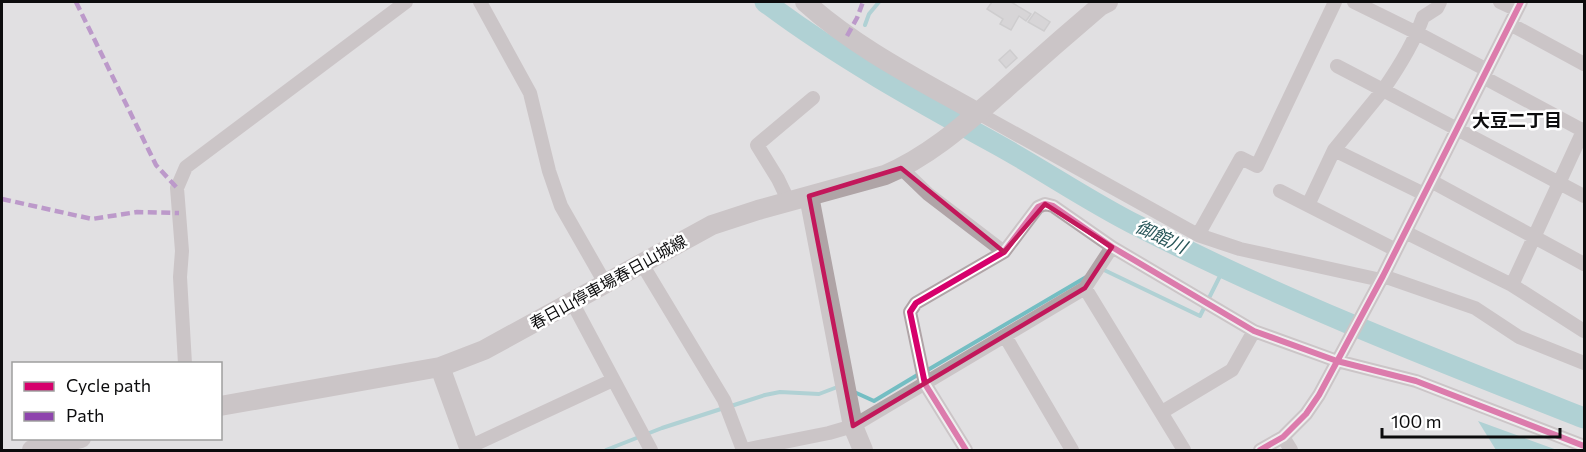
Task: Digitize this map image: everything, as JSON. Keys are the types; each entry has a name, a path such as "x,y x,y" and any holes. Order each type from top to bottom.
{"main road":[{"path":"804,2 848,36 971,118"},
{"name":"春日山停車場春日山城線","path":"222,406 440,367 484,350 712,225 885,175 901,168 935,148 1102,3"},
{"path":"809,196 854,426 863,450"},
{"path":"440,367 470,449"},
{"path":"32,450 73,440"}],"street":[{"path":"185,362 180,277 182,251 177,188 186,167 406,2"},
{"path":"480,2 530,93 549,171 561,206 605,283"},
{"path":"1198,235 1241,158 1257,166 1335,2"},
{"path":"1354,2 1418,33 1584,130 1512,285"},
{"path":"1308,205 1334,150 1397,71 1418,33 1423,17 1437,9 1440,2"},
{"path":"1260,450 1283,437 1306,414 1319,395 1382,278 1519,6 1500,2"},
{"path":"1510,24 1584,64"},
{"path":"1337,66 1584,196"},
{"path":"789,202 757,145 813,98"},
{"path":"971,118 1198,235 1240,249 1382,278 1475,308 1519,337 1584,362"},
{"path":"1334,150 1424,194"},
{"path":"901,168 928,194 1004,252"},
{"path":"1431,181 1584,264"},
{"path":"1280,191 1396,250"},
{"path":"966,450 925,384 910,312 916,303 1004,252 1038,207 1045,204 1053,206 1112,247 1254,331 1337,361 1416,381 1584,446"},
{"path":"1405,232 1512,285 1584,331"},
{"path":"642,264 724,400 744,450 854,426 1085,288 1112,247"},
{"path":"1085,288 1184,450"},
{"path":"572,302 651,450"},
{"path":"1162,412 1232,370 1254,331"},
{"path":"1005,336 1072,450"},
{"path":"470,449 613,380"},
{"path":"1283,437 1291,450"}],"highlighted area":[{"path":"901,168 1004,252 1045,204 1112,247 1085,288 853,426 809,196"}],"water":[{"path":"1478,421 1557,450 1496,450"}],"building":[{"path":"992,2 1011,2 1031,14 1026,21 1019,16 1011,30 1000,24 1003,19 987,9"},
{"path":"1035,12 1050,22 1044,31 1028,22"},
{"path":"1010,50 1017,58 1006,68 999,60"}],"waterway":[{"name":"御館川","path":"765,2 879,78 1138,226 1303,304 1584,418"},
{"path":"865,25 869,14 879,2"},
{"path":"1102,269 1200,316 1224,268"},
{"path":"926,371 1088,276"},
{"path":"852,391 874,401 919,374"},
{"path":"731,406 780,392 819,394 840,386"},
{"path":"606,450 662,428 724,408"}],"marked path":[{"path":"76,2 156,165 177,188"},
{"path":"847,36 863,2"},
{"path":"2,199 92,219 137,212 179,213"}],"cycle path":[{"path":"1260,450 1283,437 1306,414 1319,395 1383,276 1521,2"},
{"path":"966,450 925,384 910,312 916,303 1004,252 1038,207 1045,204 1053,206 1112,247 1254,331 1337,361 1416,381 1584,446"}],"district":[{"name":"大豆二丁目","path":"1517,121"}]}
